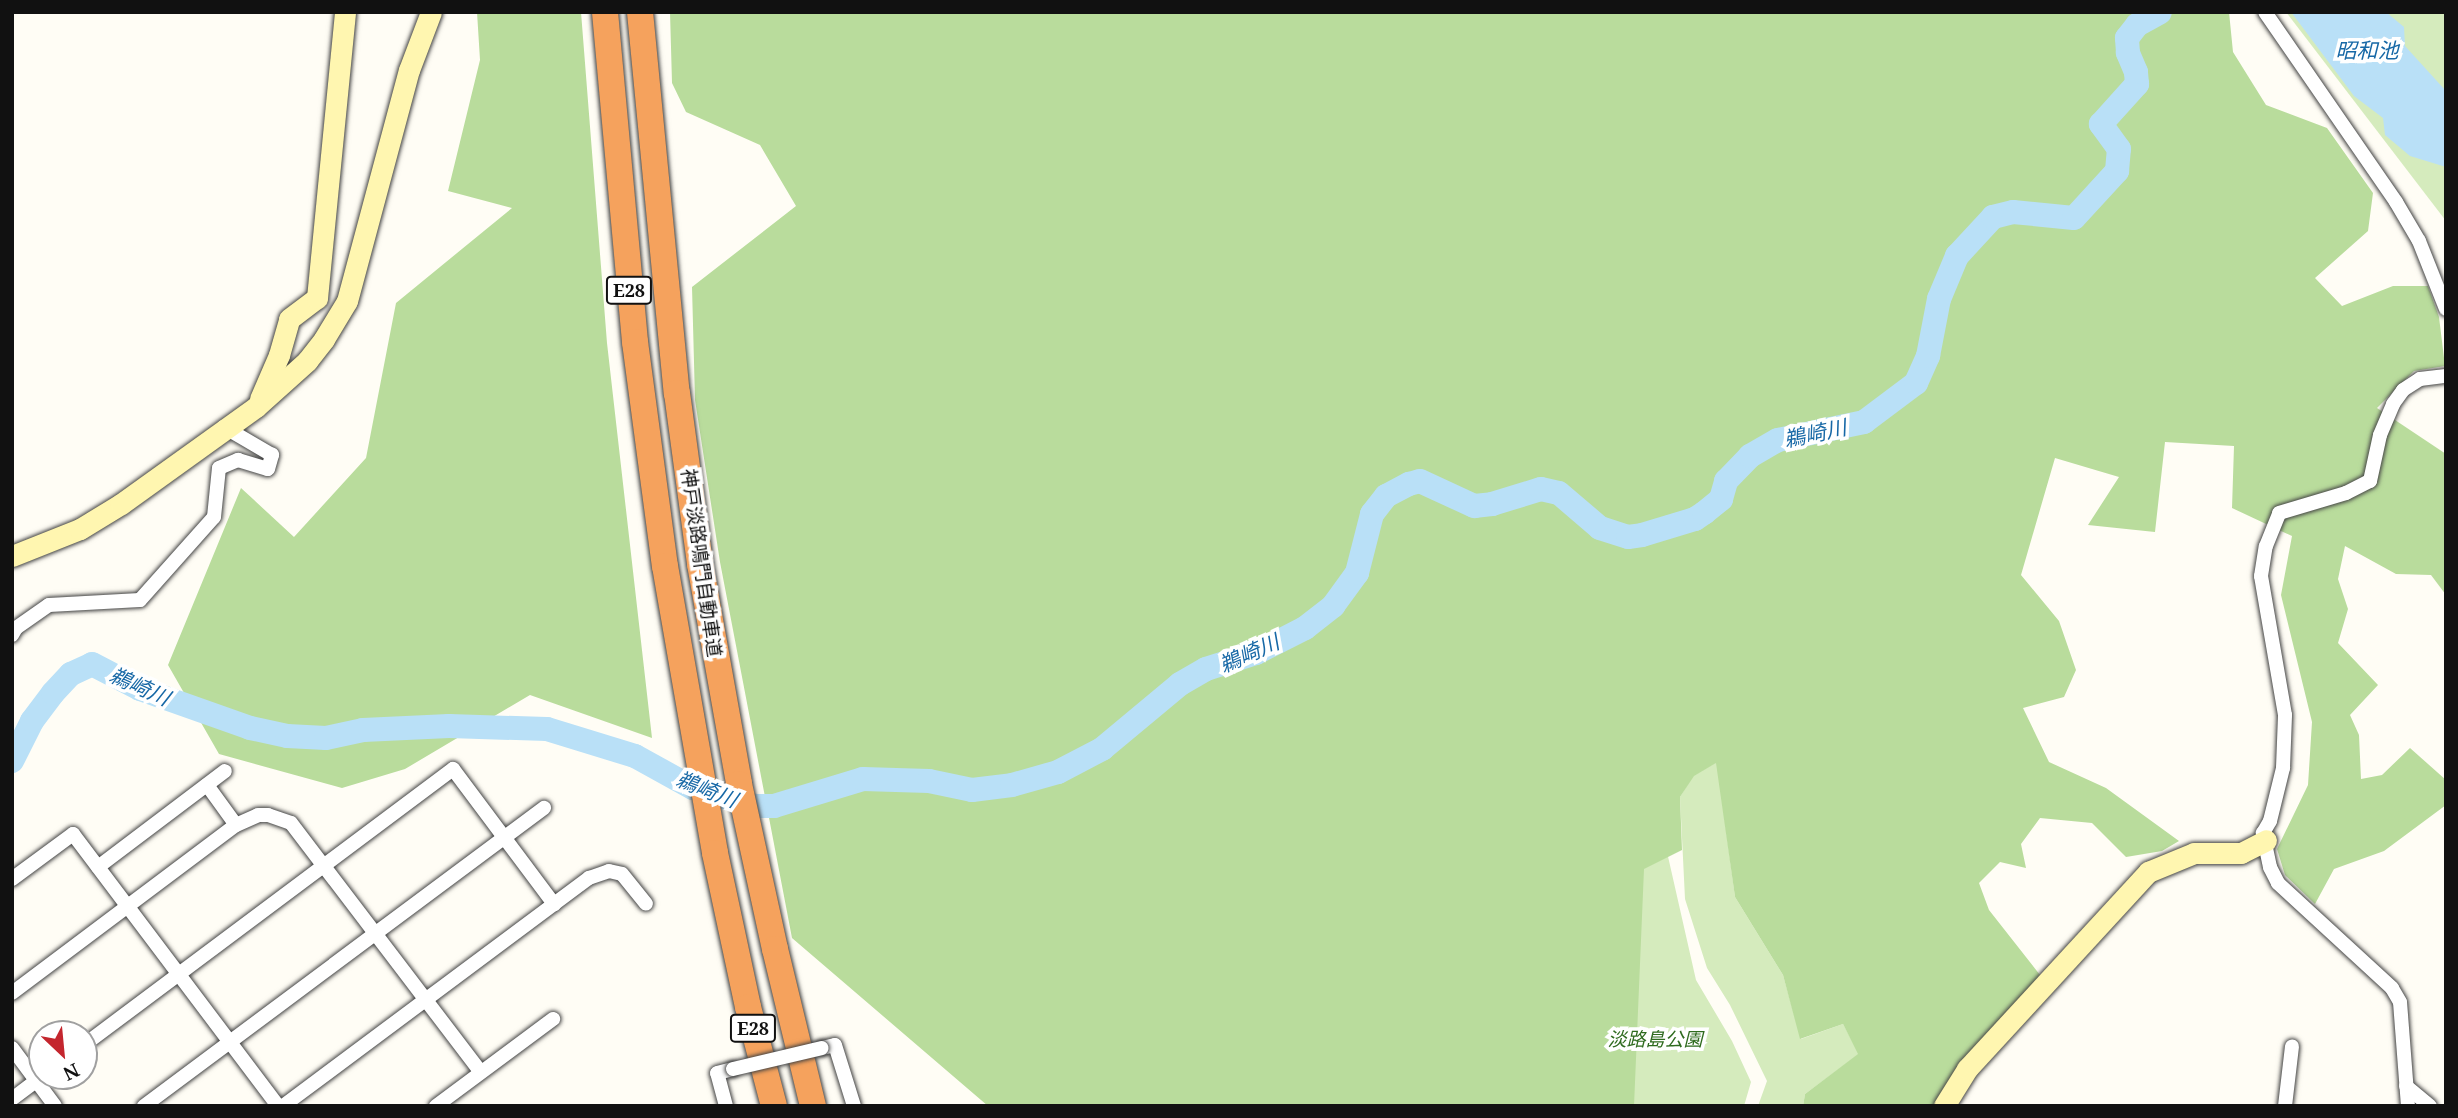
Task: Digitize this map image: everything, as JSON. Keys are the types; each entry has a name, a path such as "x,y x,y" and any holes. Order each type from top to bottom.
{"highway":[{"name":"神戸淡路鳴門自動車道","path":"605,12 633,330 665,566 702,784 748,1007 774,1106"},
{"name":"神戸淡路鳴門自動車道","path":"640,12 659,226 700,564 718,676 775,949 813,1106"},
{"path":"748,1007 760,1106"}],"street":[{"path":"256,407 279,355 289,319 317,298 345,12"},
{"path":"12,556 80,529 111,510 210,441 224,427 256,407 307,361 347,301 409,70 432,12"},
{"path":"2265,12 2396,202 2419,241 2446,309"},
{"path":"2408,1106 2400,1002 2392,988 2278,883 2270,867 2263,833 2270,821 2283,768 2285,715 2261,576 2266,546 2279,513 2346,493 2370,481 2380,435 2393,404 2403,390 2420,379 2446,376"},
{"path":"12,635 16,628 49,606 140,600 214,517 219,468 239,460 268,469 272,455 224,427"},
{"path":"98,1035 453,769 554,904"},
{"path":"98,867 225,772"},
{"path":"207,785 236,825"},
{"path":"144,1106 544,808"},
{"path":"12,993 236,825 258,815 268,815 291,823 481,1072"},
{"path":"12,879 73,834 278,1106"},
{"path":"1944,1106 1967,1069 2148,872 2194,853 2242,853 2266,840"},
{"path":"284,1106 589,878 609,871 622,874 646,904"},
{"path":"436,1106 553,1019"},
{"path":"726,1106 717,1073 835,1045 854,1106"},
{"path":"2285,1106 2292,1046"},
{"path":"12,1048 28,1066"},
{"path":"2406,1086 2430,1106"},
{"path":"12,1099 28,1087"},
{"path":"46,1090 55,1106"}],"green space":[{"path":"477,12 581,12 607,343 652,738 530,695 405,769 342,788 219,754 168,665 241,488 294,537 366,458 396,303 512,208 448,191 480,60"},
{"path":"670,12 2229,12 2233,52 2266,105 2327,128 2373,193 2368,231 2315,278 2342,306 2393,286 2428,286 2439,317 2445,366 2414,371 2377,408 2446,454 2446,595 2431,575 2396,574 2345,546 2338,579 2348,609 2338,643 2378,685 2350,715 2359,735 2361,779 2382,775 2410,748 2446,780 2446,805 2384,851 2334,869 2315,904 2285,875 2277,849 2308,785 2312,722 2281,595 2292,536 2232,508 2234,446 2165,442 2155,532 2088,525 2119,477 2055,458 2021,575 2059,621 2076,670 2064,697 2023,708 2049,762 2106,788 2179,841 2162,851 2126,857 2092,823 2040,818 2021,844 2026,868 2000,862 1979,883 1989,910 2040,975 1936,1106 1803,1106 1805,1094 1858,1054 1843,1024 1800,1039 1783,975 1735,897 1716,763 1694,776 1680,797 1682,850 1644,869 1634,1106 988,1106 792,938 720,562 695,400 692,287 796,206 760,145 686,112 672,83"},
{"name":"昭和池","path":"2286,12 2446,12 2446,221"},
{"name":"淡路島公園","path":"1717,762 1735,897 1783,975 1801,1039 1843,1024 1859,1054 1805,1094 1803,1106 1758,1106 1767,1081 1730,1005 1707,968 1685,899 1680,797 1693,776"},
{"name":"淡路島公園","path":"1662,830 1696,980 1732,1041 1751,1082 1744,1106 1380,1106 1611,928"}],"water":[{"name":"昭和池","path":"2291,12 2386,12 2404,27 2405,46 2446,91 2446,167 2410,156 2385,135 2383,118 2354,96"}],"waterway":[{"name":"鵜崎川","path":"12,761 32,721 53,693 71,674 92,664 140,689 250,728 287,736 326,738 363,730 449,726 547,729 635,756 693,788 755,806 774,806 863,779 929,781 972,790 1012,785 1058,772 1102,749 1180,684 1206,669 1256,653 1305,628 1333,606 1357,573 1372,514 1386,496 1409,484 1420,481 1474,506 1492,504 1541,489 1559,493 1600,528 1628,537 1695,519 1721,499 1726,481 1750,456 1778,440 1864,422 1916,383 1928,356 1939,299 1957,256 1993,217 2013,212 2074,218 2117,171 2119,149 2101,124 2137,84 2136,72 2128,53 2127,38 2137,25 2160,12"}]}
